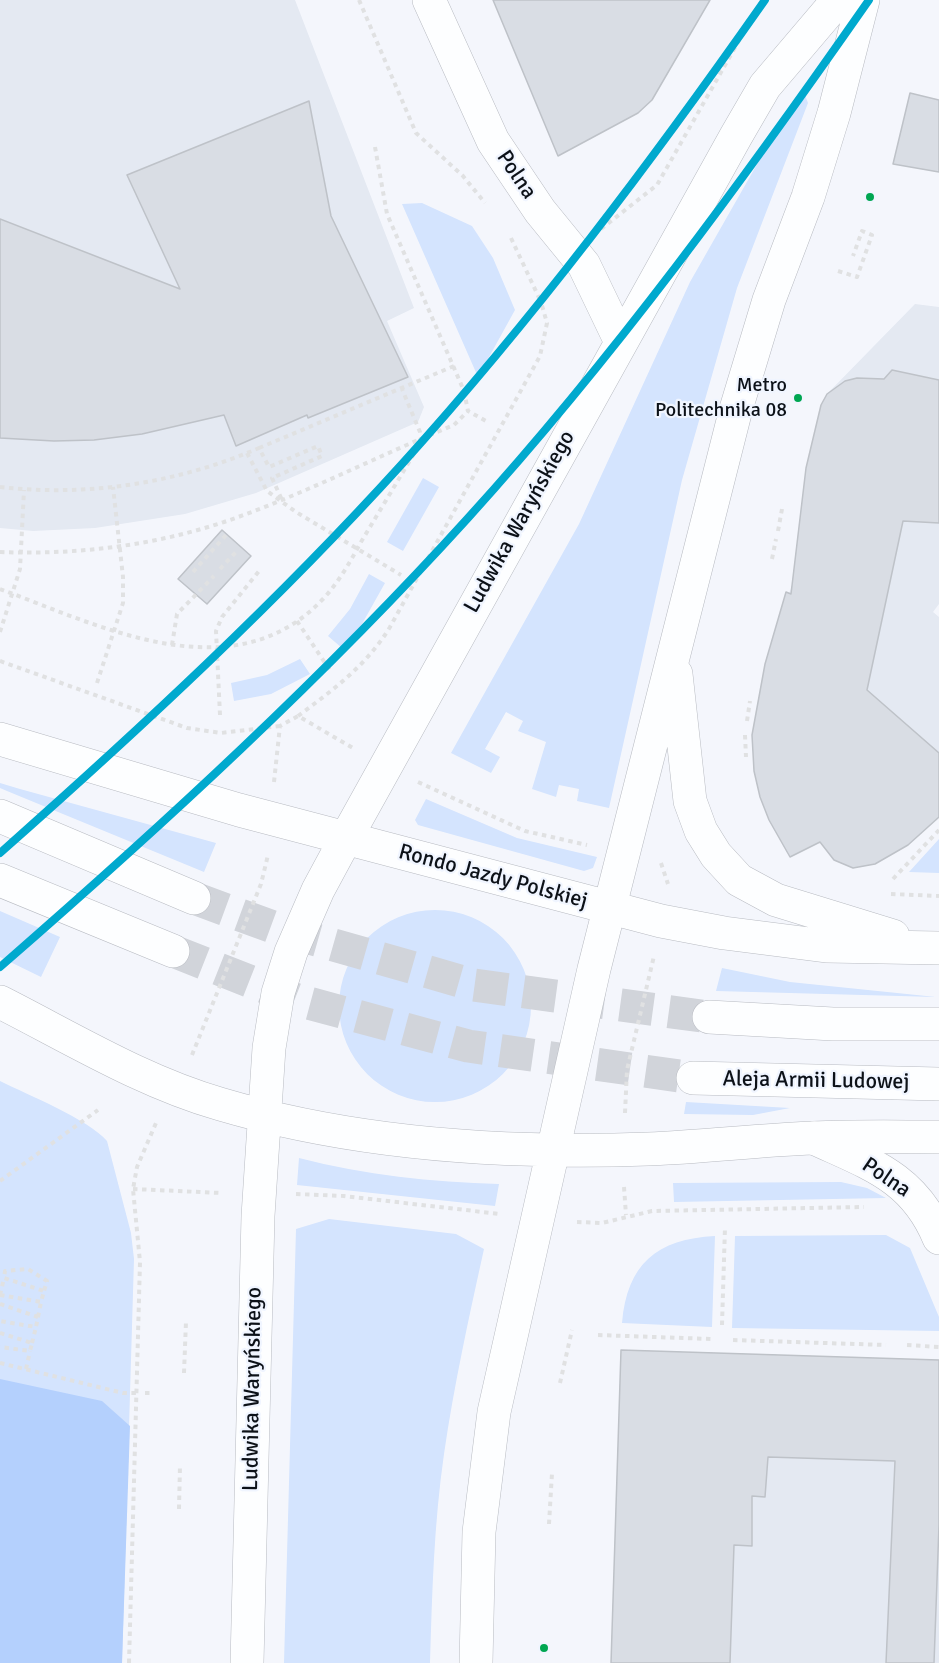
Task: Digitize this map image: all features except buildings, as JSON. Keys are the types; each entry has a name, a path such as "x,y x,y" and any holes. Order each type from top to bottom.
{"main road":[{"name":"Polna","path":"429,0 493,141 540,211 584,265 620,340"},
{"name":"Ludwika Waryńskiego","path":"346,838 620,340 765,86 838,0"},
{"path":"863,0 834,113 808,197 768,300 736,409 609,908 712,931 826,946 933,947"},
{"path":"674,657 690,801 701,831 716,855 739,880 776,900 933,947"},
{"name":"Rondo Jazdy Polskiej","path":"0,739 238,810 609,908 554,1149"},
{"path":"0,816 194,897"},
{"path":"263,1116 278,993 291,952 309,910 346,838"},
{"path":"0,880 173,951"},
{"path":"0,1002 174,1088 263,1116 363,1137 454,1145 554,1149 652,1149 814,1138 939,1137"},
{"path":"709,1017 833,1024 939,1024"},
{"name":"Aleja Armii Ludowej","path":"693,1078 939,1084"},
{"name":"Ludwika Waryńskiego","path":"247,1663 258,1216 263,1116"},
{"name":"Polna","path":"814,1138 861,1160 906,1186 924,1208 939,1238"},
{"path":"476,1663 479,1533 484,1478 494,1412 554,1149"}],"path":[{"path":"359,0 416,133 463,176 491,210"},
{"path":"598,231 612,217 640,200 657,185 762,0"},
{"path":"0,552 21,553 120,547 221,523 282,500 454,425 468,411 468,401 454,366 387,214 375,147"},
{"path":"838,270 857,277 872,235 862,231 853,256"},
{"path":"0,661 187,728 221,733 280,726 298,716 339,685 367,659 390,627 540,356 547,322 541,302 508,232"},
{"path":"541,302 555,285"},
{"path":"0,487 24,490 113,487 166,479 247,453 454,366"},
{"path":"0,589 116,631 172,645 216,648 259,639 297,621 330,592 357,550 421,438 419,426 402,389"},
{"path":"468,411 486,421"},
{"path":"259,448 268,467 318,446 322,456 272,478 282,500"},
{"path":"247,453 262,486 296,512 401,575"},
{"path":"97,683 116,631 123,593 113,487"},
{"path":"0,632 13,594 21,553 24,490"},
{"path":"778,531 782,509"},
{"path":"193,572 226,535"},
{"path":"772,559 776,539"},
{"path":"220,569 236,552"},
{"path":"220,714 216,648 218,624 259,571"},
{"path":"172,645 177,614 214,576"},
{"path":"297,621 331,672"},
{"path":"747,721 750,701"},
{"path":"298,716 340,741"},
{"path":"274,782 280,726"},
{"path":"745,735 746,757"},
{"path":"431,788 525,831 589,846"},
{"path":"893,879 939,830"},
{"path":"191,1057 261,884 269,850"},
{"path":"660,863 668,856"},
{"path":"651,860 660,863 667,877 668,892"},
{"path":"625,1119 627,1070 655,951"},
{"path":"0,1181 98,1110"},
{"path":"129,1663 140,1262 133,1189 140,1158 157,1122"},
{"path":"624,1188 626,1215"},
{"path":"133,1189 205,1192"},
{"path":"294,1194 344,1196 497,1214"},
{"path":"583,1222 602,1222 652,1211 875,1207"},
{"path":"722,1325 725,1227"},
{"path":"26,1369 46,1281 28,1269 5,1271 0,1295 41,1302"},
{"path":"4,1278 44,1291"},
{"path":"0,1304 38,1317"},
{"path":"0,1320 36,1327"},
{"path":"184,1373 186,1320"},
{"path":"561,1383 572,1330"},
{"path":"0,1333 32,1343"},
{"path":"597,1335 711,1339"},
{"path":"733,1340 886,1345"},
{"path":"907,1345 939,1347"},
{"path":"0,1347 30,1351"},
{"path":"0,1363 123,1393 138,1394"},
{"path":"145,1393 153,1393"},
{"path":"179,1509 180,1465"},
{"path":"549,1524 552,1473"}],"shaded area":[{"path":"0,0 295,0 414,308 387,321 424,407 418,422 256,493 185,514 95,528 33,531 0,528"},
{"path":"805,95 808,103 737,288 682,480 609,808 577,801 579,789 559,785 556,797 532,789 546,742 518,731 523,721 506,712 485,749 500,757 491,773 451,753 579,524 690,282 793,101 797,96"},
{"path":"422,203 472,226 493,258 515,310 478,377 402,204"},
{"path":"915,304 939,307 939,604 933,612 939,617 939,817 908,845 875,864 853,868 834,860 817,831 802,851 794,853 786,850 769,820 760,797 754,771 752,735 765,664 792,585 806,468 821,405 827,394"},
{"path":"423,478 439,487 403,551 387,542"},
{"path":"369,574 385,583 362,624 342,648 328,636 350,609"},
{"path":"300,659 310,674 271,694 234,701 231,683 267,675"},
{"path":"0,783 216,843 204,872 0,788"},
{"path":"426,799 517,838 597,857 593,868 584,871 418,825 415,820"},
{"path":"939,839 939,873 909,872"},
{"path":"426,910 444,910 472,917 503,938 524,969 531,1006 524,1043 503,1074 472,1095 444,1102 426,1102 390,1091 361,1067 350,1051 343,1034 339,1015 339,997 350,961 374,932 390,921 407,914"},
{"path":"0,911 60,937 41,977 0,957"},
{"path":"722,968 790,982 936,997 716,991"},
{"path":"0,1081 72,1116 107,1141 131,1233 134,1259 122,1663 0,1663"},
{"path":"686,1102 790,1108 753,1115 684,1114"},
{"path":"299,1158 399,1177 499,1184 495,1206 297,1185"},
{"path":"841,1182 867,1188 886,1198 674,1202 673,1183"},
{"path":"329,1219 456,1234 484,1249 457,1377 441,1480 434,1558 430,1663 284,1663 296,1229"},
{"path":"886,1235 910,1248 939,1317 939,1331 732,1328 735,1236"},
{"path":"715,1236 712,1327 622,1323 630,1285 638,1270 649,1258 661,1249 677,1243"},
{"path":"621,1350 939,1360 939,1663 611,1663"},
{"path":"0,1379 102,1401 130,1426 122,1663 0,1663"}],"tunnel":[{"path":"194,898 281,930 474,985 709,1017"},
{"path":"173,951 297,1000 468,1046 693,1078"}],"transit line":[{"path":"0,853 207,664 306,566 402,464 499,353 591,238 765,0"},
{"path":"0,967 241,749 357,636 468,518 522,457 627,330 726,200 869,0"}],"place":[{"name":"Metro Politechnika 08","path":"798,398"}]}
